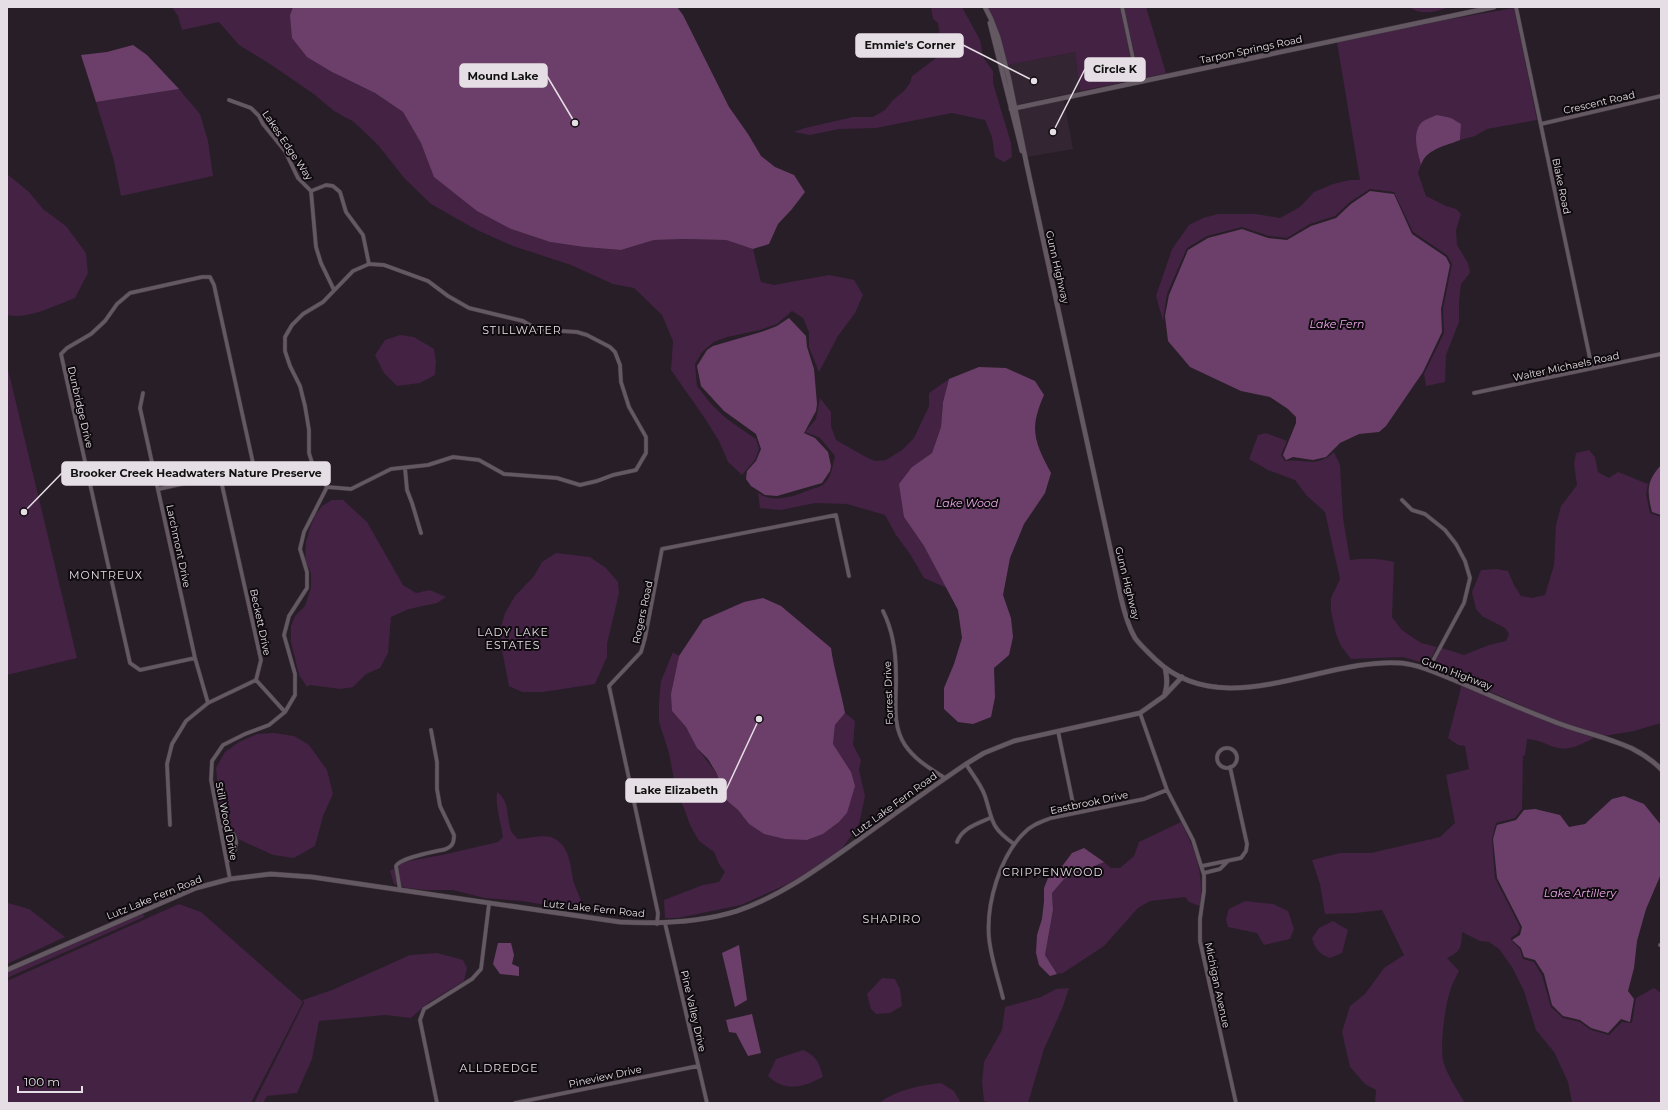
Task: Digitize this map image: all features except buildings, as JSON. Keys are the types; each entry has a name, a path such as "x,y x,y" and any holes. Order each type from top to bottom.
{"main road":[{"name":"Tarpon Springs Road","path":"1013,108 1494,7"},
{"name":"Gunn Highway","path":"985,8 1013,108 1027,166 1124,608 1136,638 1164,668 1182,677 1209,686 1234,688 1257,686 1380,662 1403,663 1428,670 1550,720 1631,748 1661,769"},
{"path":"1164,668 1167,681 1164,696"},
{"name":"Lutz Lake Fern Road","path":"7,970 196,888 230,879 271,874 291,875 620,922 658,924 695,920 722,914 757,903 813,872 945,778 984,753 1014,741 1140,713 1164,696 1182,677"}],"street":[{"path":"1122,7 1138,82"},
{"name":"Blake Road","path":"1516,7 1592,368"},
{"name":"Crescent Road","path":"1541,124 1661,96"},
{"name":"Lakes Edge Way","path":"230,100 251,108 259,116 263,124 285,151 298,178 311,191"},
{"path":"334,290 321,263 316,247 311,191 326,185 333,186 340,192 346,212 363,235 369,264"},
{"path":"369,264 384,265 428,281 448,296 469,308 523,321 535,328 576,332 587,335 610,347 615,352 620,365 621,382 629,407 646,437 646,453 636,470 613,474 597,481 580,485 557,478 504,474 479,460 464,457 453,457 428,465 391,469 350,489 327,487 314,469 309,453 309,430 305,406 300,386 290,366 285,351 285,337 292,325 303,314 323,302 334,290 352,271 369,264"},
{"name":"Dunbridge Drive","path":"159,490 247,469 252,465 253,461 214,285 210,277 202,277 130,293 117,304 105,321 91,334 67,348 61,354 130,663 140,670 195,658"},
{"name":"Walter Michaels Road","path":"1474,393 1661,354"},
{"name":"Larchmont Drive","path":"143,393 140,408 195,658 208,703"},
{"path":"405,468 407,490 421,533"},
{"name":"Beckett Drive","path":"220,476 261,660 256,680"},
{"name":"Still Wood Drive","path":"230,879 211,780 212,761 223,745 244,734 269,725 285,712 295,695 295,674 284,635 289,616 307,588 307,572 300,548 304,532 327,487"},
{"path":"1402,500 1412,510 1425,514 1445,530 1456,544 1466,561 1470,578 1464,603 1428,670"},
{"name":"Rogers Road","path":"658,924 658,913 609,686 641,652 662,549 836,515 849,576"},
{"name":"Forrest Drive","path":"883,611 892,633 896,674 896,720 898,732 905,746 923,764 945,778"},
{"path":"170,825 167,764 172,744 186,721 208,703 256,680 285,712"},
{"name":"Michigan Avenue","path":"1140,713 1167,790 1193,840 1204,873 1204,891 1200,919 1200,940 1236,1103"},
{"path":"400,890 396,866 398,863 405,859 446,849 450,847 454,840 454,835 440,806 437,790 437,762 431,730"},
{"path":"1058,731 1075,813"},
{"path":"1226,749 1235,752 1237,758 1235,764 1230,767 1224,767 1218,760 1221,751 1226,749"},
{"path":"966,764 981,787 990,818 1000,834 1014,844"},
{"path":"1202,866 1241,858 1245,854 1247,848 1230,767"},
{"name":"Eastbrook Drive","path":"1002,998 989,939 988,918 994,891 1005,859 1014,844 1025,831 1037,823 1051,818 1144,799 1167,790"},
{"path":"957,842 959,836 964,831 990,818"},
{"path":"220,826 232,832 236,839 235,851 227,862"},
{"path":"1204,873 1220,869 1228,861"},
{"path":"437,1103 420,1020 424,1009 472,979 481,969 489,904"},
{"name":"Pine Valley Drive","path":"665,923 707,1103"},
{"name":"Pineview Drive","path":"515,1103 698,1066"}],"shaded area":[{"path":"172,7 293,7 290,15 332,72 375,93 403,112 421,143 511,229 550,242 621,250 654,240 726,240 753,249 761,282 774,285 829,275 854,280 863,295 855,313 838,336 819,372 809,347 809,332 803,318 792,311 777,324 760,330 727,337 714,342 702,352 695,364 697,386 712,405 727,419 756,439 759,449 755,460 742,475 728,462 719,441 706,420 671,370 673,341 662,315 634,288 613,284 571,265 513,246 477,230 431,204 405,179 378,145 354,122 334,111 315,95 239,45 219,22 182,30 178,16"},
{"path":"931,7 962,7 980,40 983,57 993,71 993,83 1011,143 1012,157 1004,162 995,157 992,137 985,120 952,113 876,128 839,129 810,135 794,132 853,117 873,117 885,110 893,100 904,91 910,83 912,76 936,58 934,46 940,37 938,23 933,19"},
{"path":"987,7 1120,7 1135,80 1080,91 1075,52 1008,65 997,27"},
{"path":"1124,7 1146,7 1166,73 1140,79"},
{"path":"1409,7 1449,7 1434,12 1418,12"},
{"path":"1514,8 1537,120 1487,129 1475,136 1460,140 1461,124 1422,122 1417,130 1416,141 1421,165 1418,173 1426,196 1446,206 1456,209 1461,214 1456,230 1457,245 1468,263 1470,273 1461,284 1459,322 1446,355 1445,382 1426,386 1424,374 1444,333 1443,309 1452,264 1447,255 1413,232 1394,192 1370,189 1350,202 1335,216 1310,224 1287,238 1269,236 1242,227 1207,236 1187,248 1167,294 1163,321 1156,296 1172,249 1189,225 1203,218 1218,214 1256,214 1280,218 1300,207 1314,192 1333,184 1350,180 1360,180 1337,42 1445,20"},
{"path":"1075,52 1080,91 1017,105 1008,65"},
{"path":"179,89 200,114 208,141 213,176 121,196 114,161 96,102"},
{"path":"1069,99 1064,101 1073,149 1027,157 1018,110"},
{"path":"7,174 29,192 43,209 66,226 86,253 88,273 75,298 33,314 15,316 7,315"},
{"path":"400,335 414,337 434,349 436,361 435,375 420,383 397,386 384,373 375,355 385,340"},
{"path":"7,365 77,658 7,675"},
{"path":"949,379 943,402 941,427 932,453 912,467 904,517 924,546 947,588 924,578 885,515 847,504 815,503 781,510 760,508 758,493 771,498 785,498 823,485 828,479 835,456 820,438 805,432 816,419 820,398 831,412 831,426 836,440 875,461 886,460 902,450 914,438 929,406 929,393"},
{"path":"1266,433 1287,441 1281,455 1285,461 1292,460 1316,462 1328,457 1334,452 1340,465 1343,518 1350,560 1372,559 1394,562 1392,617 1402,630 1421,643 1437,647 1428,664 1402,657 1351,659 1341,646 1336,634 1331,611 1331,598 1340,579 1325,512 1307,496 1295,480 1268,470 1249,459 1258,435"},
{"path":"1589,450 1595,457 1598,472 1609,478 1618,472 1648,484 1646,494 1650,513 1661,517 1661,723 1634,731 1604,736 1551,718 1447,673 1441,668 1432,665 1442,648 1464,655 1489,645 1506,641 1509,634 1505,628 1482,616 1476,609 1472,592 1481,570 1497,569 1508,571 1521,596 1532,598 1545,595 1554,565 1556,525 1561,506 1577,485 1574,464 1576,453"},
{"path":"332,500 343,500 367,522 403,585 416,593 430,590 446,597 437,603 409,609 391,617 388,653 380,668 366,674 353,687 341,689 310,685 307,687 299,675 291,642 291,626 295,616 305,606 311,588 311,573 305,560 306,542 310,528 315,515 322,506"},
{"path":"556,553 590,557 606,568 618,582 619,593 607,644 607,657 595,684 543,692 522,692 509,686 501,645 501,627 505,613 515,596 534,576 542,562"},
{"path":"673,652 679,656 672,711 686,727 698,749 717,774 725,799 738,810 749,824 764,834 807,840 823,834 839,822 847,813 850,801 840,757 833,744 835,725 845,713 855,721 853,745 861,760 859,770 865,796 859,824 844,846 836,854 815,868 788,884 741,905 678,918 665,918 664,900 703,885 719,882 725,872 719,864 714,852 699,841 690,825 676,791 669,753 659,722 661,681"},
{"path":"1458,683 1550,723 1594,738 1576,746 1563,749 1536,740 1527,739 1525,755 1523,756 1522,809 1515,818 1496,823 1492,839 1495,878 1520,927 1518,933 1511,938 1511,940 1520,949 1523,959 1534,962 1542,975 1551,1007 1563,1018 1580,1022 1591,1030 1609,1035 1622,1022 1632,1023 1636,998 1654,988 1661,993 1661,1103 1572,1103 1568,1082 1554,1052 1536,1030 1524,991 1512,967 1499,949 1489,942 1480,941 1462,932 1460,948 1456,953 1447,958 1459,971 1448,998 1443,1028 1442,1048 1446,1069 1465,1103 1375,1103 1376,1090 1365,1084 1350,1067 1342,1032 1350,1006 1365,994 1384,968 1404,955 1382,910 1325,914 1320,884 1312,860 1340,853 1371,853 1440,837 1455,823 1446,775 1469,769 1465,746 1458,745 1448,738 1460,692 1461,685"},
{"path":"274,733 294,736 309,745 327,770 333,794 323,816 315,846 294,858 273,855 240,840 230,831 221,818 216,768 225,752 239,742 257,734"},
{"path":"497,792 506,803 511,829 513,834 518,839 547,836 555,839 564,848 569,859 574,883 581,901 576,910 522,901 484,898 453,890 426,890 407,888 394,884 390,871 404,862 498,842 503,837 497,808"},
{"path":"1181,822 1198,862 1201,883 1200,906 1189,902 1185,897 1150,901 1138,908 1104,946 1063,973 1057,974 1045,955 1053,910 1052,893 1064,879 1104,862 1111,868 1120,868 1134,856 1139,842"},
{"path":"7,901 8,903 29,909 65,937 7,964"},
{"path":"1245,901 1273,904 1288,911 1294,929 1290,939 1264,945 1257,933 1228,927 1226,919 1229,909"},
{"path":"179,904 201,912 303,1002 251,1103 7,1103 7,981"},
{"path":"143,914 144,917 7,978 7,972"},
{"path":"1333,921 1348,930 1342,953 1330,958 1318,951 1312,938 1319,928"},
{"path":"437,953 463,960 467,968 464,981 428,1003 411,1018 385,1015 319,1021 312,1059 297,1093 267,1096 263,1103 254,1103 304,1003 303,1000 332,990 410,955"},
{"path":"882,978 895,979 900,989 902,1006 890,1013 876,1014 871,1009 867,994"},
{"path":"1069,988 1062,1009 1044,1049 1028,1103 991,1103 984,1101 982,1082 984,1062 1002,1030 1005,1007 1041,997 1056,989"},
{"path":"803,1050 817,1060 823,1077 802,1086 795,1087 781,1085 768,1076 776,1059"},
{"path":"941,1083 954,1091 961,1103 879,1103 901,1091"}],"water":[{"path":"293,7 677,7 683,15 729,107 761,156 775,167 794,175 805,192 778,224 769,244 753,249 726,240 685,239 654,240 621,250 584,247 550,242 511,229 477,211 434,177 421,143 403,112 375,93 332,72 307,57 292,38 290,15"},
{"path":"133,45 147,55 179,89 96,102 81,55 107,52"},
{"path":"1437,115 1451,118 1461,124 1460,140 1442,146 1427,155 1421,165 1416,143 1417,132 1422,122"},
{"name":"Lake Fern","path":"1370,191 1394,194 1412,234 1446,257 1450,265 1441,309 1442,332 1423,372 1386,426 1379,432 1359,434 1340,443 1326,457 1313,460 1293,457 1286,460 1283,455 1296,423 1296,417 1288,409 1270,397 1241,391 1190,367 1168,341 1165,316 1169,295 1188,250 1208,238 1242,229 1268,238 1287,240 1311,226 1336,218 1351,204"},
{"path":"789,318 806,336 807,347 814,369 817,404 816,411 804,433 815,438 828,452 831,466 830,471 822,483 777,496 765,495 751,486 746,479 747,471 756,461 761,449 756,434 724,411 701,386 697,366 707,350 713,346 761,332 777,326"},
{"name":"Lake Wood","path":"979,367 1006,368 1035,381 1044,395 1036,417 1035,426 1037,443 1051,473 1045,493 1024,524 1010,558 1003,595 1011,618 1013,637 1009,655 994,668 995,697 991,717 973,724 958,722 944,709 944,688 954,664 962,638 958,610 924,546 904,517 899,484 912,467 932,453 941,427 943,402 949,379"},
{"path":"1661,465 1661,515 1652,512 1649,498 1649,487 1656,471"},
{"path":"763,598 781,606 831,648 845,713 835,725 833,744 851,772 855,786 847,813 839,822 823,834 807,840 785,839 764,834 749,824 738,810 725,799 717,774 708,759 697,748 686,727 672,711 671,694 679,656 703,620 744,602"},
{"name":"Lake Artillery","path":"1624,796 1644,804 1661,825 1661,874 1646,909 1637,941 1634,968 1628,991 1634,999 1630,1022 1621,1019 1608,1033 1591,1028 1580,1020 1563,1016 1552,1005 1544,974 1535,960 1524,957 1521,948 1512,940 1520,935 1522,927 1497,878 1493,839 1497,825 1516,820 1524,810 1535,809 1560,815 1569,827 1585,824 1612,799"},
{"path":"1084,848 1104,862 1064,879 1052,893 1053,910 1045,955 1057,974 1050,976 1039,965 1036,953 1037,935 1042,919 1044,888 1048,878 1060,869 1072,853"},
{"path":"498,943 511,943 514,955 512,964 519,967 519,976 500,974 493,964"},
{"path":"739,945 747,1000 735,1007 722,953"},
{"path":"752,1014 761,1053 748,1056 736,1033 729,1032 726,1020"}],"place":[{"name":"Emmie's Corner","path":"1034,81"},
{"name":"Mound Lake","path":"575,123"},
{"name":"Circle K","path":"1053,132"},
{"name":"Brooker Creek Headwaters Nature Preserve","path":"24,512"},
{"name":"Lake Elizabeth","path":"759,719"}],"district":[{"name":"STILLWATER","path":"522,330"},
{"name":"MONTREUX","path":"106,575"},
{"name":"LADY LAKE ESTATES","path":"513,638"},
{"name":"CRIPPENWOOD","path":"1053,872"},
{"name":"SHAPIRO","path":"892,919"},
{"name":"ALLDREDGE","path":"499,1068"}]}
